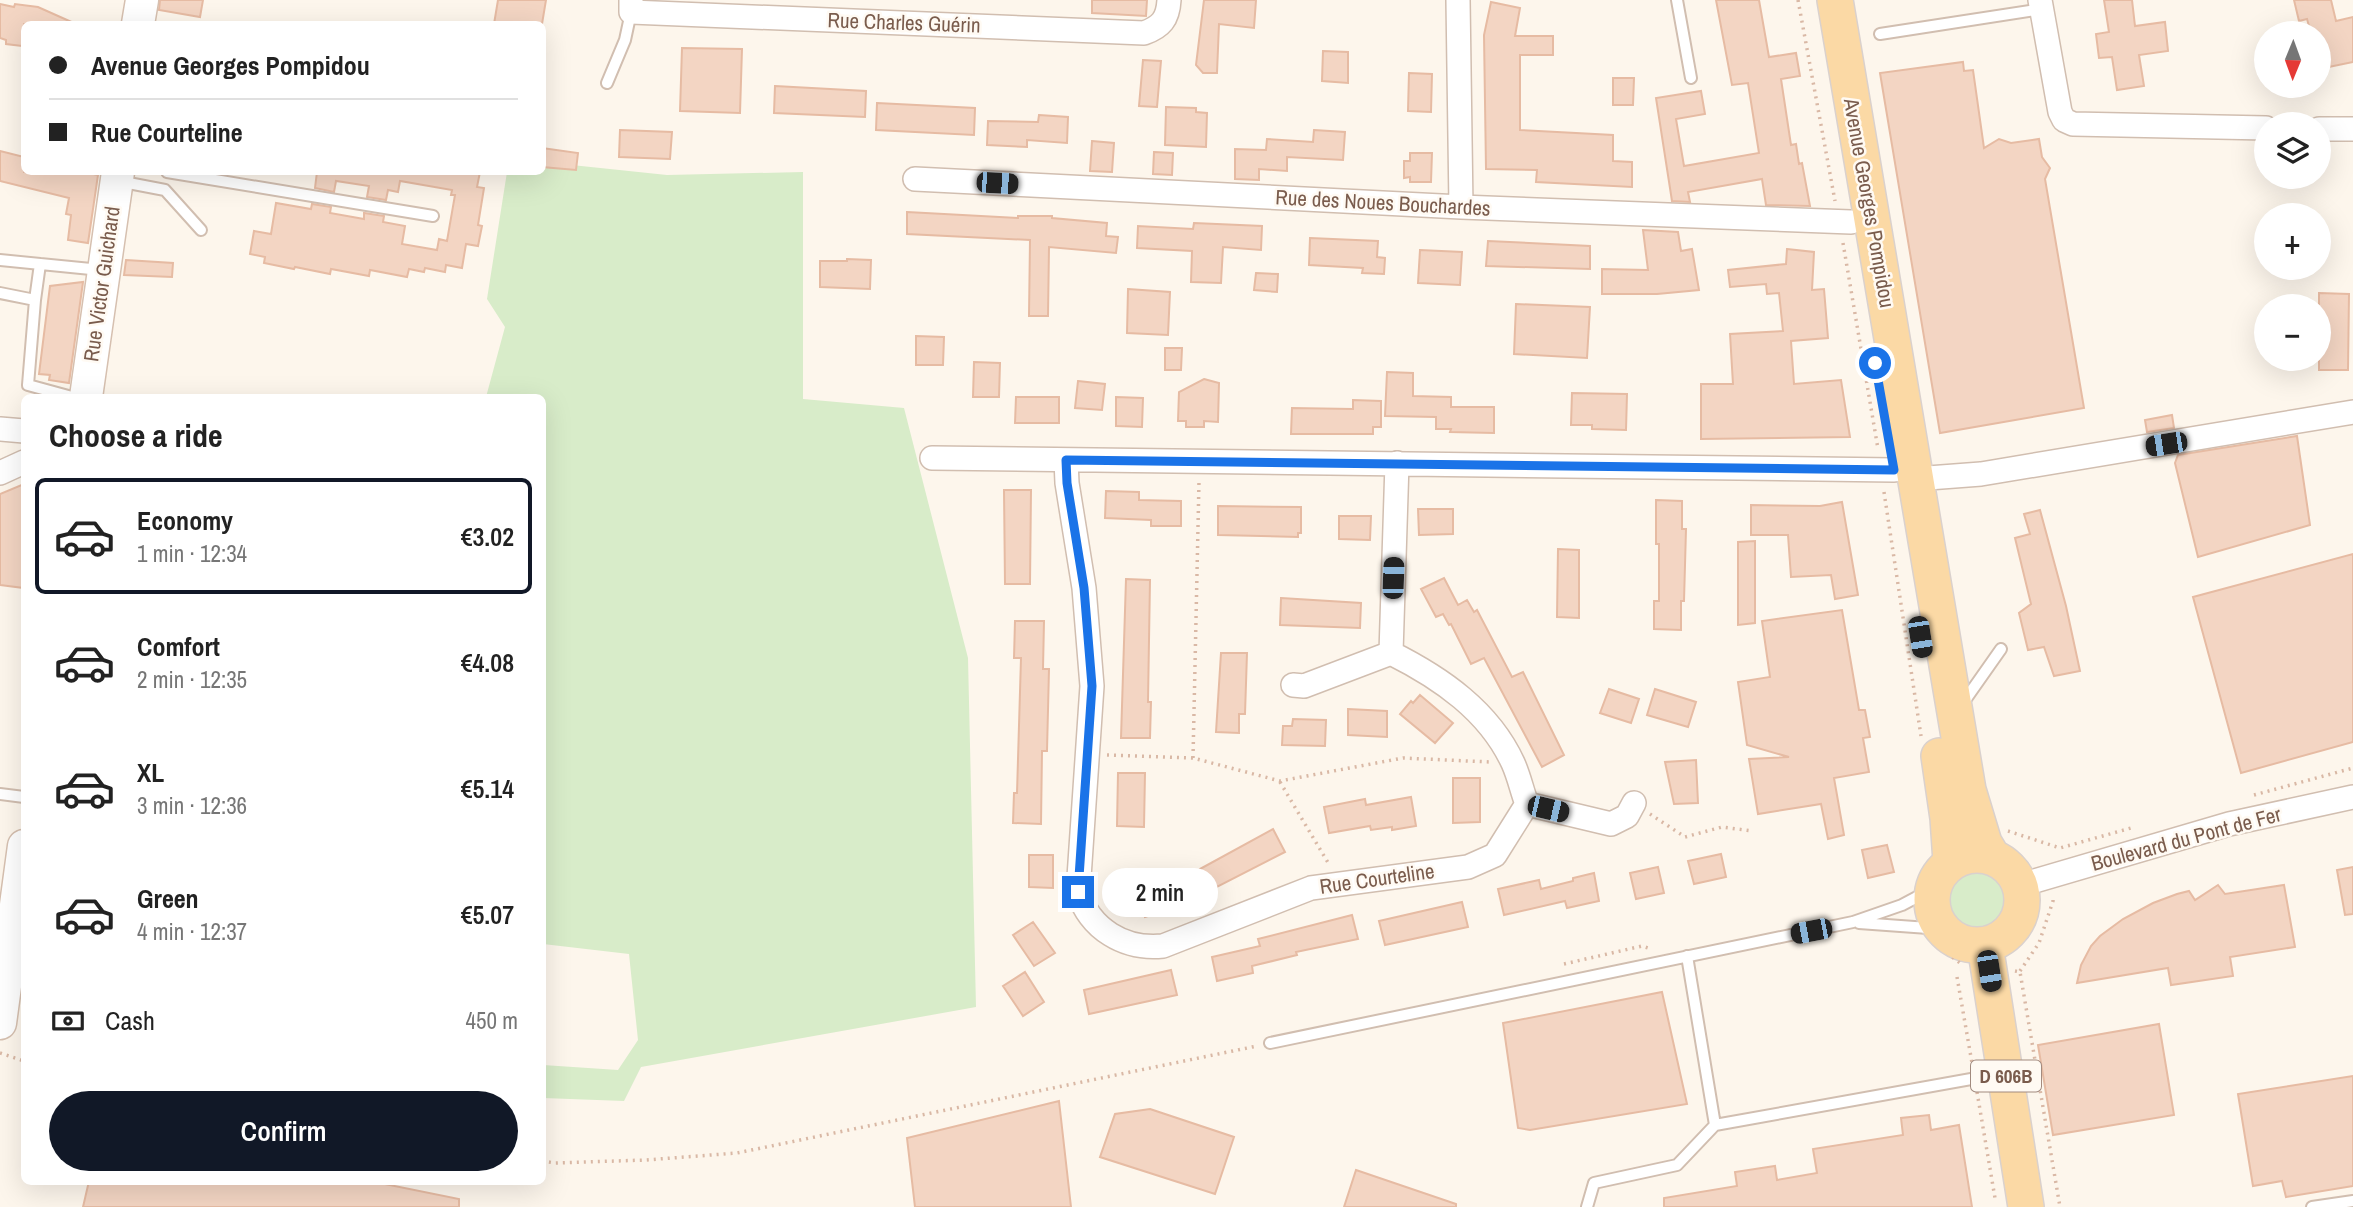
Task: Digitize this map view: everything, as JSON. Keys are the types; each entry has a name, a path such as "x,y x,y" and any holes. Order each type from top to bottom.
{"main road":[{"path":"138,21 142,0"},
{"name":"Avenue Georges Pompidou","path":"1810,0 1845,222 1897,474 1955,714 1968,790 1984,843 1996,843"},
{"name":"Avenue Georges Pompidou","path":"1835,0 1897,474 1945,789 1942,875 1933,910 1942,929"},
{"name":"Rue Victor Guichard","path":"86,394 118,176"},
{"path":"1942,875 1966,856 1983,855 1996,843 2007,869 2036,888 2023,905 2020,919 2008,934 1995,943 1995,957 1942,929"},
{"path":"0,1023 21,868"},
{"name":"D 606B","path":"1995,957 2005,1072 2026,1207"}],"street":[{"name":"Rue Charles Guérin","path":"631,6 1144,33 1158,28 1165,20 1169,0"},
{"path":"1458,0 1461,207"},
{"path":"2041,4 2060,112 2064,120 2073,124 2254,128"},
{"path":"2331,129 2353,129"},
{"name":"Rue des Noues Bouchardes","path":"915,179 1461,207 1845,222"},
{"path":"932,458 1981,474 2353,412"},
{"path":"0,429 21,431"},
{"name":"Rue Courteline","path":"1066,460 1067,483 1084,588 1092,686 1078,892 1086,912 1105,931 1116,939 1138,946 1163,946 1311,888 1468,867 1495,855 1527,804"},
{"path":"0,472 21,462"},
{"path":"1391,653 1396,463"},
{"path":"1293,685 1304,686 1391,653 1461,695 1493,730 1513,763 1527,804 1611,824 1627,816 1634,803"},
{"name":"Boulevard du Pont de Fer","path":"2036,888 2229,824 2353,797"}],"lane":[{"path":"1678,0 1691,78"},
{"path":"1880,34 2041,4"},
{"path":"607,83 625,40 631,6"},
{"path":"185,175 433,216"},
{"path":"118,176 165,190 201,230"},
{"path":"0,260 104,270"},
{"path":"40,264 28,385 61,394"},
{"path":"0,293 35,300"},
{"path":"1955,714 2001,649"},
{"path":"0,794 21,797"},
{"path":"1270,1043 1853,922 1902,905 1942,875"},
{"path":"1853,922 1942,929"},
{"path":"1687,956 1715,1125"},
{"path":"1587,1207 1594,1183 1611,1178 1642,1175 1677,1165 1715,1125 2005,1072"},
{"path":"2312,1207 2353,1201"}],"path":[{"path":"1798,0 1897,474 1922,736"},
{"path":"1193,758 1200,461"},
{"path":"1088,754 1193,758 1280,781 1403,758 1513,763"},
{"path":"2249,796 2353,768"},
{"path":"1280,781 1340,883"},
{"path":"1634,803 1685,837 1722,827 1752,831"},
{"path":"1996,843 2060,848 2133,828"},
{"path":"2036,888 2053,901 2045,929 2020,972 2060,1207"},
{"path":"1995,957 2020,972"},
{"path":"546,1162 646,1160 737,1153 1270,1043"},
{"path":"0,1053 21,1060"}],"green space":[{"path":"546,162 667,175 803,172 803,399 904,408 968,658 976,1007 641,1067 624,1101 546,1098 546,1065 618,1070 638,1040 629,954 546,944 546,394 487,394 505,327 487,299 507,175 546,175"},
{"path":"1971,871 1983,871 2002,884 2007,901 2005,913 1994,926 1983,931 1971,931 1952,918 1947,907 1947,895 1960,876"}],"building":[{"path":"160,0 203,0 200,17 159,10"},
{"path":"498,0 546,0 542,21 494,21"},
{"path":"1092,0 1147,0 1146,16 1092,13"},
{"path":"1204,0 1256,0 1254,28 1219,24 1217,73 1203,73 1196,65"},
{"path":"1716,0 1759,0 1769,57 1796,53 1800,76 1781,79 1791,145 1796,144 1799,164 1802,163 1810,206 1766,205 1762,179 1688,192 1690,202 1672,201 1656,98 1701,91 1705,114 1676,119 1684,166 1759,153 1748,83 1732,85"},
{"path":"2104,0 2132,0 2135,26 2165,22 2168,51 2139,55 2144,86 2117,90 2112,57 2099,58 2096,34 2109,32"},
{"path":"2294,0 2331,0 2336,21 2353,17 2353,62 2331,67 2331,21 2299,21"},
{"path":"1491,2 1520,8 1515,36 1553,36 1553,55 1520,55 1520,130 1613,135 1613,161 1632,162 1632,187 1536,182 1537,170 1486,169 1484,35"},
{"path":"0,4 38,7 69,21 21,21 21,46 6,44 6,40 0,38"},
{"path":"682,48 742,49 740,113 680,111"},
{"path":"1323,51 1348,52 1348,83 1322,81"},
{"path":"1143,60 1161,61 1157,107 1139,106"},
{"path":"1963,62 1964,71 1973,70 1984,148 1999,139 2011,143 2039,139 2042,157 2050,168 2045,179 2084,408 1940,433 1880,73"},
{"path":"1409,73 1432,74 1431,112 1408,111"},
{"path":"1613,78 1634,78 1633,105 1613,105"},
{"path":"775,86 866,91 865,117 774,113"},
{"path":"877,103 975,108 974,135 876,130"},
{"path":"1166,107 1196,108 1196,112 1207,113 1206,147 1165,145"},
{"path":"1039,115 1068,117 1067,143 1027,140 1027,147 987,145 988,121 1038,122"},
{"path":"620,130 672,132 670,159 619,157"},
{"path":"1314,130 1345,132 1343,160 1287,157 1287,171 1259,169 1259,180 1235,179 1235,149 1266,150 1267,139 1313,142"},
{"path":"1092,141 1114,143 1112,172 1090,171"},
{"path":"546,149 578,153 576,170 546,167"},
{"path":"0,151 21,156 21,175 98,175 88,243 68,240 71,215 66,214 69,198 0,181"},
{"path":"1154,152 1173,153 1172,175 1153,174"},
{"path":"1410,153 1432,153 1431,182 1410,182 1410,177 1404,178 1404,161 1410,161"},
{"path":"317,175 479,175 477,187 484,188 478,225 482,226 478,246 466,244 462,268 446,265 445,272 425,268 424,272 409,269 407,277 370,270 369,276 331,269 330,274 295,267 294,269 264,263 265,257 250,254 254,231 271,234 276,203 311,209 312,204 331,207 330,213 364,219 364,213 384,216 383,222 405,226 402,244 437,250 439,239 447,241 455,195 451,195 452,190 400,181 398,192 388,190 386,200 367,197 369,186 336,181 334,192 315,188"},
{"path":"907,212 1018,218 1052,216 1107,223 1106,236 1118,237 1116,253 1049,247 1048,316 1029,316 1030,240 907,234"},
{"path":"1194,223 1262,226 1261,250 1223,247 1221,283 1191,282 1192,251 1137,248 1138,226 1193,229"},
{"path":"1643,230 1678,232 1681,251 1692,249 1699,290 1657,294 1602,294 1602,269 1648,270"},
{"path":"1310,238 1378,241 1377,257 1385,258 1384,274 1362,273 1363,268 1309,265"},
{"path":"1488,241 1590,246 1590,269 1486,266"},
{"path":"1787,249 1814,252 1812,290 1824,289 1828,338 1791,341 1794,384 1841,380 1850,437 1701,439 1701,384 1733,384 1730,334 1783,331 1779,293 1767,294 1766,284 1730,287 1728,270 1786,264"},
{"path":"1420,250 1462,252 1460,285 1418,283"},
{"path":"126,260 173,263 172,277 124,275"},
{"path":"871,260 870,289 820,287 820,261"},
{"path":"1256,273 1278,274 1277,292 1254,290"},
{"path":"83,282 69,383 49,380 50,375 39,374 50,286"},
{"path":"1128,289 1170,292 1168,335 1127,333"},
{"path":"2319,293 2349,294 2348,370 2331,370 2331,294"},
{"path":"1516,304 1590,307 1587,358 1514,354"},
{"path":"916,336 944,337 943,365 916,365"},
{"path":"1165,348 1182,348 1181,370 1165,370"},
{"path":"974,362 1000,363 999,397 973,397"},
{"path":"1387,372 1413,373 1413,396 1451,397 1451,407 1494,407 1494,433 1436,429 1436,417 1385,416"},
{"path":"1204,379 1219,383 1218,422 1204,421 1204,427 1186,427 1186,421 1178,421 1179,392"},
{"path":"1078,381 1105,384 1102,410 1075,408"},
{"path":"1572,393 1627,394 1626,430 1571,425"},
{"path":"1016,397 1059,397 1059,423 1015,423"},
{"path":"1116,397 1143,398 1142,427 1116,426"},
{"path":"1353,400 1381,401 1381,427 1373,427 1373,434 1291,434 1292,408 1353,409"},
{"path":"2172,415 2174,428 2147,432 2145,420"},
{"path":"2297,436 2310,525 2198,557 2175,463 2178,455"},
{"path":"21,485 21,588 0,585 0,494"},
{"path":"1004,490 1031,490 1030,584 1005,584"},
{"path":"1106,491 1139,492 1139,500 1181,501 1181,526 1151,526 1151,520 1105,518"},
{"path":"1656,500 1682,501 1682,529 1686,529 1681,630 1654,629 1654,601 1659,601"},
{"path":"1842,502 1858,595 1835,599 1831,575 1791,577 1788,535 1751,535 1751,505 1820,506"},
{"path":"1218,506 1301,507 1301,533 1298,533 1298,537 1218,535"},
{"path":"1418,509 1453,509 1453,534 1419,535"},
{"path":"2040,510 2080,671 2054,676 2044,647 2028,650 2019,613 2031,604 2015,538 2030,534 2024,514"},
{"path":"1339,516 1371,516 1370,540 1339,539"},
{"path":"1755,541 1755,623 1738,625 1738,542"},
{"path":"1558,549 1579,550 1579,618 1557,617"},
{"path":"2353,554 2353,742 2241,773 2193,597"},
{"path":"1444,578 1458,605 1467,600 1474,612 1477,610 1512,677 1523,672 1564,755 1542,767 1484,658 1471,664 1451,624 1449,625 1443,614 1436,617 1421,589"},
{"path":"1126,579 1150,580 1150,738 1121,738"},
{"path":"1281,598 1361,603 1360,628 1280,625"},
{"path":"1842,610 1859,710 1865,710 1870,737 1863,738 1869,772 1834,778 1844,835 1828,839 1821,804 1758,814 1749,759 1789,757 1747,745 1738,682 1770,677 1762,621"},
{"path":"1015,621 1044,621 1043,669 1049,669 1047,751 1042,751 1041,824 1013,823 1014,793 1017,793 1021,658 1014,658"},
{"path":"1221,653 1247,653 1245,714 1239,714 1239,733 1216,732"},
{"path":"1609,689 1639,699 1631,723 1600,713"},
{"path":"1655,689 1696,702 1688,727 1647,715"},
{"path":"1420,695 1453,723 1435,743 1400,714"},
{"path":"1348,709 1387,711 1387,737 1348,735"},
{"path":"1293,719 1326,720 1325,746 1282,745 1283,726 1292,726"},
{"path":"1696,760 1698,803 1674,804 1665,762"},
{"path":"1118,773 1145,773 1144,827 1117,826"},
{"path":"1453,778 1480,778 1480,822 1453,823"},
{"path":"1411,797 1416,826 1371,830 1370,826 1329,833 1324,807 1365,799 1366,805"},
{"path":"1273,829 1285,852 1211,890 1200,869"},
{"path":"1887,845 1894,872 1868,878 1862,850"},
{"path":"1721,854 1726,877 1694,884 1688,861"},
{"path":"1029,855 1053,855 1053,888 1029,887"},
{"path":"1658,867 1664,893 1636,899 1630,873"},
{"path":"2353,867 2353,914 2345,915 2337,870"},
{"path":"1158,873 1169,909 1145,917 1134,881"},
{"path":"1594,873 1599,901 1567,908 1565,901 1504,915 1498,889 1539,880 1541,889"},
{"path":"2218,885 2225,894 2284,885 2295,947 2230,957 2233,976 2171,985 2168,968 2077,983 2081,965 2091,946 2123,919 2177,894 2189,891 2195,900"},
{"path":"1462,902 1468,927 1385,945 1379,921"},
{"path":"1352,915 1358,939 1296,952 1297,955 1252,966 1253,973 1217,981 1212,957 1260,946 1258,939"},
{"path":"1033,922 1055,953 1034,966 1013,935"},
{"path":"1171,970 1177,995 1089,1014 1084,990"},
{"path":"1025,972 1044,1002 1023,1016 1003,986"},
{"path":"1662,992 1687,1104 1530,1130 1518,1128 1503,1023"},
{"path":"2159,1024 2174,1115 2053,1135 2038,1045"},
{"path":"2353,1076 2353,1186 2286,1197 2282,1181 2253,1186 2238,1094"},
{"path":"1059,1101 1071,1207 915,1207 907,1138"},
{"path":"1150,1109 1234,1137 1215,1194 1100,1157 1115,1114"},
{"path":"1929,1115 1931,1130 1959,1125 1972,1207 1664,1207 1664,1198 1737,1186 1735,1172 1775,1166 1777,1180 1817,1173 1813,1149 1903,1135 1901,1118"},
{"path":"1356,1170 1456,1204 1456,1207 1344,1207"},
{"path":"88,1185 390,1185 459,1199 459,1207 83,1207"}],"route":[{"path":"1078,892 1092,686 1084,588 1067,483 1066,460 1894,470 1875,363"}]}
